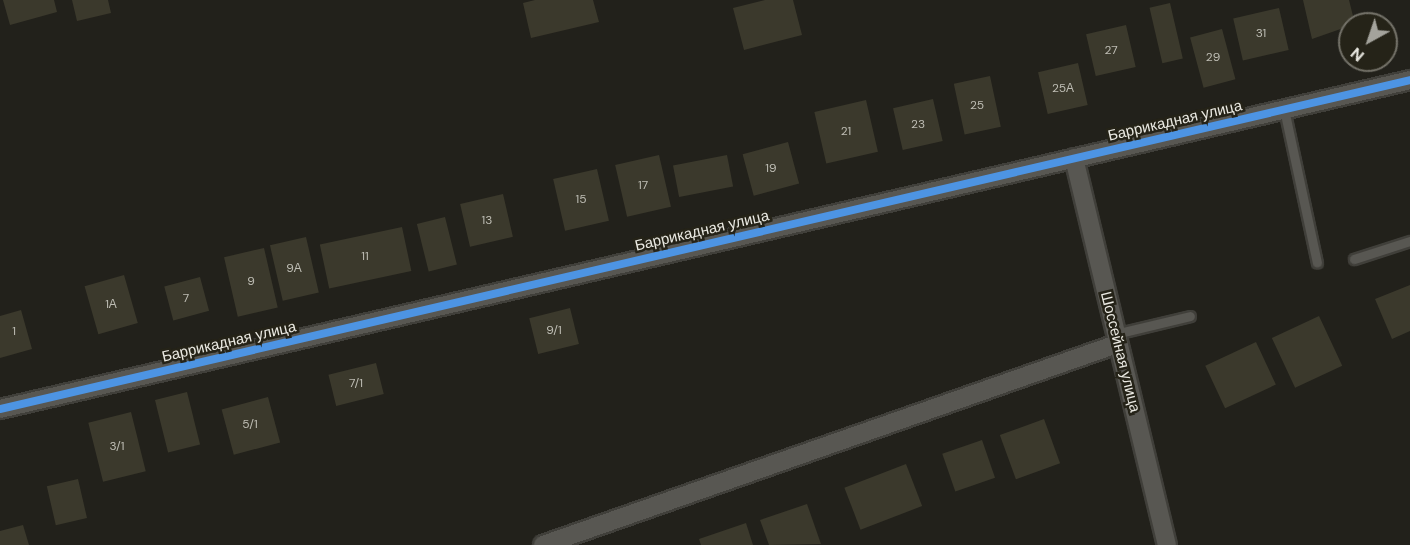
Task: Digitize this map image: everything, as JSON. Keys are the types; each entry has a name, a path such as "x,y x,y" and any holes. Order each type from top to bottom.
{"street":[{"name":"Баррикадная улица","path":"0,409 1410,80"},
{"name":"Шоссейная улица","path":"1074,158 1167,545"},
{"path":"543,545 1116,339"}],"lane":[{"path":"1284,109 1317,263"},
{"path":"1354,259 1410,241"},
{"path":"1116,339 1190,316"}],"building":[{"path":"3,0 54,0 57,12 10,25"},
{"path":"72,0 108,0 111,13 77,21"},
{"path":"535,0 593,0 599,22 531,38 523,3"},
{"path":"765,0 793,0 802,35 744,50 733,8"},
{"path":"1303,0 1349,0 1352,12 1338,12 1338,30 1312,39"},
{"path":"1170,3 1183,59 1162,63 1150,8"},
{"path":"1279,8 1289,50 1243,60 1233,19"},
{"path":"1126,25 1136,67 1096,76 1086,34"},
{"path":"1222,29 1235,79 1204,88 1190,38"},
{"path":"1078,63 1088,105 1048,114 1038,72"},
{"path":"990,76 1001,127 965,135 954,84"},
{"path":"933,99 943,141 903,150 893,108"},
{"path":"866,100 878,152 826,164 814,112"},
{"path":"788,142 799,184 754,196 743,154"},
{"path":"659,155 671,207 627,217 615,165"},
{"path":"727,155 733,186 679,197 673,165"},
{"path":"597,169 609,221 565,231 553,179"},
{"path":"503,194 513,237 470,247 460,204"},
{"path":"445,217 457,265 429,272 417,224"},
{"path":"402,227 411,271 329,288 320,244"},
{"path":"306,237 319,293 283,301 270,245"},
{"path":"264,248 278,307 238,317 224,257"},
{"path":"124,275 138,323 98,334 85,286"},
{"path":"200,277 209,311 173,320 164,287"},
{"path":"1410,285 1410,331 1392,339 1375,299"},
{"path":"570,308 579,344 538,354 529,318"},
{"path":"21,310 32,349 0,358 0,316"},
{"path":"1319,316 1342,366 1295,388 1272,338"},
{"path":"1256,342 1276,385 1225,408 1205,366"},
{"path":"376,363 384,394 336,406 328,375"},
{"path":"187,392 200,444 168,452 155,400"},
{"path":"268,397 280,442 234,455 222,409"},
{"path":"131,412 146,471 103,482 88,423"},
{"path":"1044,419 1060,463 1016,479 1000,435"},
{"path":"982,440 995,478 955,491 942,454"},
{"path":"906,464 922,506 861,530 844,488"},
{"path":"78,479 87,518 56,525 47,486"},
{"path":"807,504 821,544 769,545 760,520"},
{"path":"746,523 753,545 701,545 699,539"},
{"path":"23,525 29,545 0,545 0,531"}],"cycle path":[{"path":"0,409 1410,80"}]}
